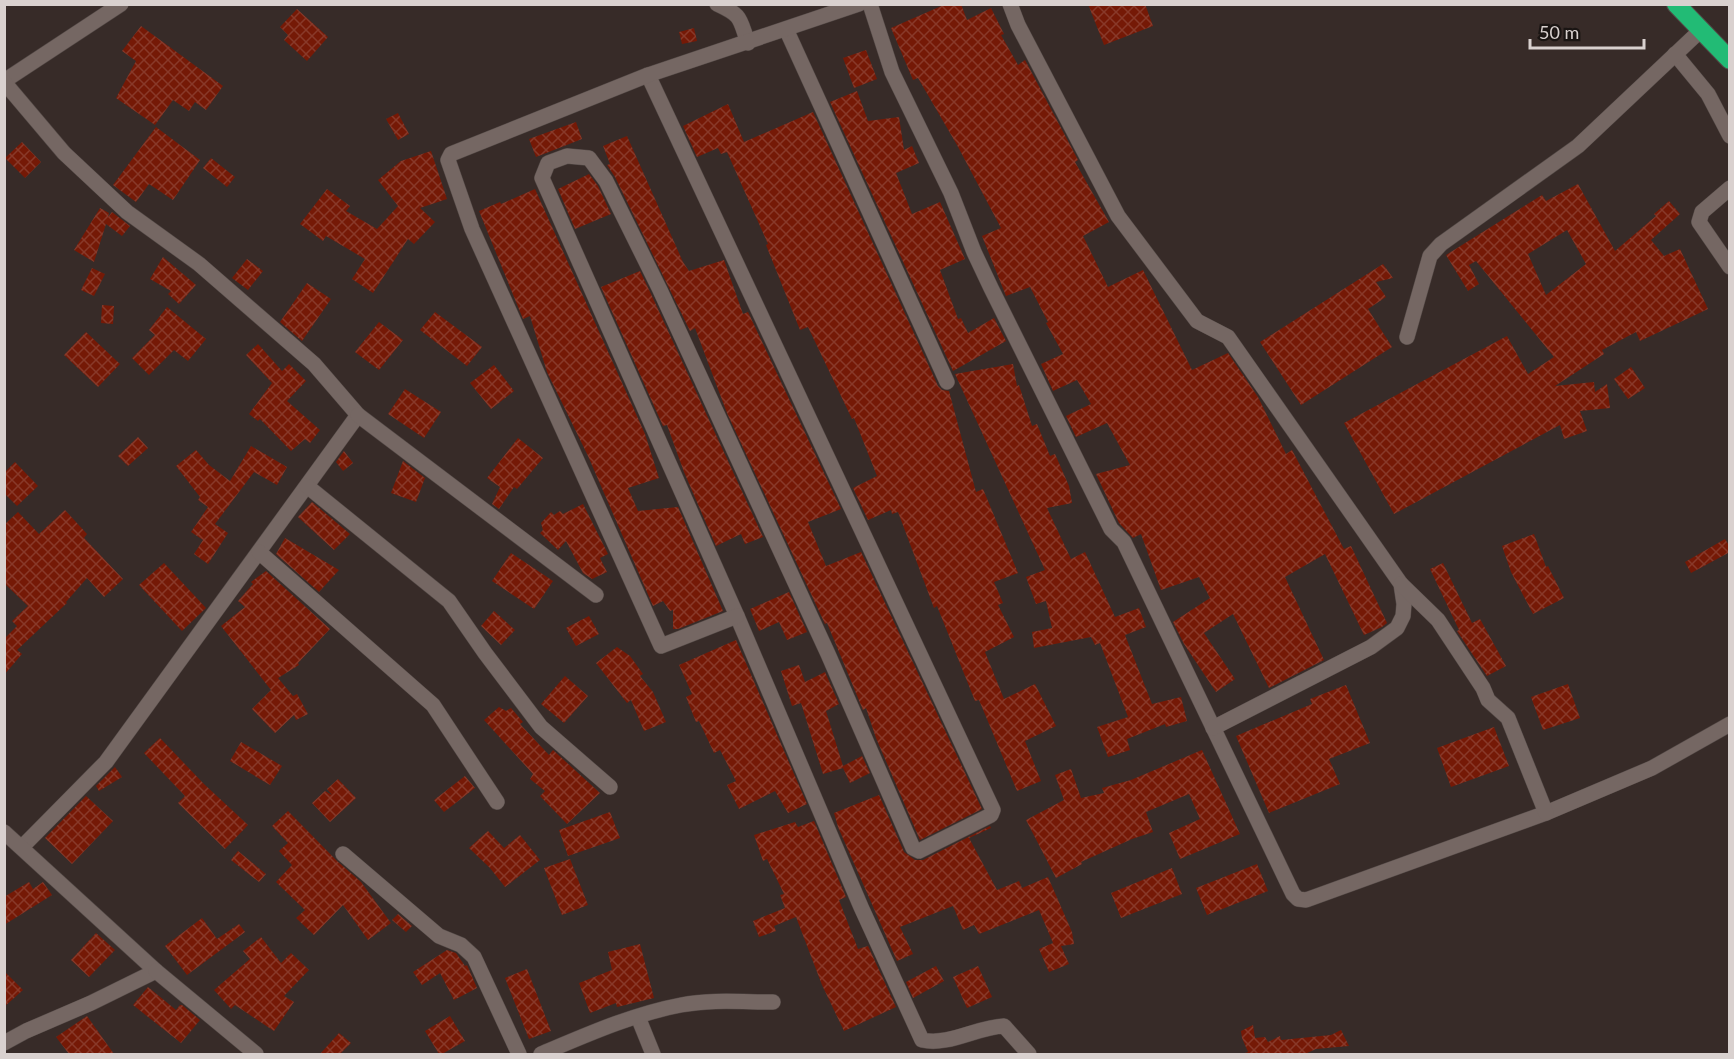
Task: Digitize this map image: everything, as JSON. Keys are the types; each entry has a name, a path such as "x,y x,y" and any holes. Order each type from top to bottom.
{"highway":[{"path":"1676,4 1730,60"}],"street":[{"path":"121,4 4,81 64,153 127,212 199,264 314,364 358,415 596,595"},
{"path":"717,4 738,16 748,43"},
{"path":"737,616 661,646 472,229 448,160 451,154 648,75 859,4"},
{"path":"870,4 892,72 951,193 978,261 1111,529 1124,542 1293,894 1298,899 1306,900 1546,813 1652,768 1730,724"},
{"path":"1010,4 1018,25 1118,216 1197,321 1228,337 1401,584 1438,620 1483,688 1488,700 1508,718 1546,813"},
{"path":"786,30 947,382"},
{"path":"1407,337 1430,256 1441,244 1578,146 1701,30"},
{"path":"1675,54 1708,94 1730,136"},
{"path":"648,75 988,799 993,810 991,815 919,851 913,848 823,644 660,290 606,181 589,158 567,156 548,163 542,178 737,616 861,907 922,1040 934,1043 990,1027 1004,1026 1029,1054"},
{"path":"1730,188 1702,212 1699,222 1730,267"},
{"path":"22,847 106,762 358,415"},
{"path":"307,486 449,601 541,727 610,788"},
{"path":"258,552 433,705 497,802"},
{"path":"1213,728 1371,647 1397,628 1404,604 1401,584"},
{"path":"4,832 156,971 256,1054"},
{"path":"343,854 439,936 461,945 474,957 519,1054"},
{"path":"4,1043 156,971"},
{"path":"541,1054 638,1017 681,1005 717,1001 773,1002"},
{"path":"638,1017 653,1054"}],"building":[{"path":"946,4 961,4 967,20 991,8 1004,34 1001,35 1018,65 1025,60 1078,160 1075,162 1109,222 1083,236 1108,287 1143,270 1192,370 1228,353 1258,397 1286,454 1292,450 1344,549 1351,546 1387,623 1382,627 1364,635 1325,554 1285,577 1324,660 1269,688 1233,614 1204,633 1235,679 1216,692 1184,644 1173,622 1210,598 1199,577 1161,590 1141,534 1133,538 1119,523 1096,474 1130,465 1107,423 1076,437 1066,416 1091,404 1077,380 1053,391 1041,364 1063,354 1030,287 1006,296 982,236 1001,228 918,78 913,80 891,28"},
{"path":"1088,4 1145,4 1153,26 1104,45"},
{"path":"297,9 328,37 307,61 284,40 288,35 280,27"},
{"path":"141,26 223,86 206,110 195,102 189,111 173,100 155,125 116,98 136,61 122,51"},
{"path":"694,28 697,41 682,44 679,32"},
{"path":"866,50 877,79 854,88 843,58"},
{"path":"857,91 868,121 899,117 904,150 912,146 919,163 896,173 912,214 940,202 965,259 940,270 958,319 961,318 968,333 994,318 1006,341 953,371 830,102"},
{"path":"728,104 744,142 813,112 938,386 942,390 949,391 976,492 983,489 1018,573 994,582 1003,603 998,605 1014,637 985,652 1004,699 1035,684 1056,726 1025,741 1041,781 1017,791 979,700 975,701 937,606 934,608 898,512 892,514 891,510 868,520 853,488 877,476 854,418 852,419 808,327 800,330 766,245 768,244 727,152 721,154 718,148 697,157 683,126"},
{"path":"398,113 409,134 398,140 386,119"},
{"path":"576,122 582,139 536,157 529,139"},
{"path":"156,127 200,160 173,200 149,184 136,202 113,185"},
{"path":"627,136 689,271 724,260 743,314 748,312 841,509 808,522 826,566 861,552 982,809 920,840 876,738 866,708 863,710 827,623 825,624 727,413 695,328 690,331 607,165 610,164 603,146"},
{"path":"22,142 41,162 25,178 5,158"},
{"path":"431,151 447,199 420,208 435,222 414,244 408,239 373,293 352,279 365,259 326,236 323,241 300,224 327,189 350,206 346,211 377,229 398,206 378,180 401,161"},
{"path":"211,158 235,177 227,187 203,168"},
{"path":"589,174 598,186 611,214 575,229 558,189"},
{"path":"1578,184 1615,251 1656,216 1654,214 1669,201 1680,214 1651,240 1664,256 1680,249 1708,309 1640,341 1636,332 1602,350 1604,354 1555,386 1594,382 1595,392 1607,384 1610,408 1580,411 1587,431 1564,439 1560,425 1394,514 1344,423 1507,336 1528,374 1554,357 1476,261 1469,265 1479,284 1468,291 1446,255 1542,195 1546,201","holes":["1567,230 1586,264 1546,295 1528,254"]},
{"path":"535,189 645,434 659,478 628,488 638,511 678,507 723,611 678,629 673,629 673,610 670,611 663,601 653,606 588,456 547,372 530,316 523,319 479,211"},
{"path":"100,208 109,213 108,217 112,212 130,226 122,236 106,224 94,262 74,250"},
{"path":"163,257 196,285 179,304 168,294 171,291 150,279"},
{"path":"247,259 263,271 248,290 232,278"},
{"path":"1383,264 1393,278 1376,282 1386,297 1368,309 1392,347 1301,405 1260,342"},
{"path":"92,268 105,274 94,296 81,290"},
{"path":"640,271 763,537 745,544 741,534 716,546 684,472 667,425 663,426 601,287"},
{"path":"307,283 331,299 302,341 280,322"},
{"path":"102,305 114,306 113,324 101,323"},
{"path":"167,307 206,339 188,361 174,350 149,375 132,358 155,335 149,330"},
{"path":"435,312 482,347 467,366 420,330"},
{"path":"379,322 403,340 379,370 355,352"},
{"path":"86,332 120,364 98,387 64,355"},
{"path":"258,344 282,371 289,364 306,381 287,401 320,430 310,443 305,439 291,451 260,419 258,421 249,414 272,383 246,355"},
{"path":"1013,364 1017,386 1019,385 1032,426 1037,424 1050,456 1055,454 1069,486 1072,503 1047,508 1071,559 1085,552 1115,617 1139,608 1146,627 1125,635 1152,704 1181,697 1187,721 1166,727 1165,724 1127,739 1130,750 1108,757 1097,727 1128,717 1100,643 1095,645 1091,637 1034,648 1032,632 1052,628 1046,601 1036,604 1026,577 1045,570 955,374"},
{"path":"494,365 514,391 491,409 470,383"},
{"path":"1631,367 1645,388 1628,399 1614,379"},
{"path":"405,389 441,412 424,438 388,414"},
{"path":"138,437 148,448 128,466 118,456"},
{"path":"518,438 543,458 517,489 514,487 499,509 492,504 500,487 487,478"},
{"path":"251,446 287,467 277,485 254,472 215,524 228,533 208,564 194,554 203,540 191,532 208,507 198,500 200,497 176,466 196,450 209,465 230,481"},
{"path":"344,451 353,463 343,471 336,462"},
{"path":"403,461 425,478 416,502 391,493"},
{"path":"15,462 38,486 17,506 4,493 4,473"},
{"path":"312,502 350,534 334,550 298,517"},
{"path":"583,504 608,554 600,558 607,572 592,579 583,573 566,541 558,550 540,533 543,530 541,523 551,512 554,515 560,511 563,514"},
{"path":"65,510 87,534 84,538 123,579 104,597 87,578 67,603 17,650 22,654 4,675 4,639 17,626 12,621 28,606 4,583 4,525 18,512 39,534"},
{"path":"1534,534 1546,567 1548,566 1564,598 1533,614 1511,572 1502,546"},
{"path":"285,538 339,570 319,592 276,554"},
{"path":"1725,539 1730,552 1691,573 1685,562"},
{"path":"511,553 553,581 534,609 492,581"},
{"path":"164,563 206,608 182,631 139,585"},
{"path":"1443,563 1472,623 1480,619 1506,666 1487,676 1457,631 1459,630 1430,569"},
{"path":"266,571 330,629 298,663 299,665 278,678 293,696 297,694 308,714 296,720 294,715 275,733 252,709 271,690 221,626 245,607 238,601 253,584 251,582"},
{"path":"789,592 807,632 787,640 779,622 759,631 750,609"},
{"path":"494,611 515,630 501,645 481,626"},
{"path":"589,616 599,634 576,646 566,628"},
{"path":"736,640 807,804 788,813 775,791 739,809 727,785 736,781 720,750 714,753 699,721 696,722 686,697 692,694 679,665"},
{"path":"617,647 630,656 643,674 640,676 653,692 666,722 644,731 631,700 627,703 596,663"},
{"path":"799,665 805,682 825,672 839,704 826,711 843,766 862,756 870,773 850,783 843,768 823,774 801,703 792,706 781,671"},
{"path":"565,676 588,696 564,723 541,704"},
{"path":"1568,684 1580,718 1543,730 1531,697"},
{"path":"1346,685 1370,743 1329,759 1340,784 1269,813 1236,736 1312,704 1310,699"},
{"path":"499,707 506,711 511,708 523,722 520,724 549,755 553,750 600,793 567,824 540,796 545,791 530,779 533,774 484,720"},
{"path":"1494,727 1509,766 1451,787 1437,748"},
{"path":"160,738 248,825 225,849 178,803 185,796 144,753"},
{"path":"241,742 282,766 270,785 230,761"},
{"path":"1202,750 1240,834 1180,859 1169,833 1200,819 1189,794 1146,812 1153,832 1081,862 1082,864 1056,878 1026,820 1064,800 1055,775 1071,769 1081,798 1104,793 1102,788 1131,780"},
{"path":"115,767 122,777 99,791 96,786"},
{"path":"465,776 475,788 444,812 434,800"},
{"path":"338,779 356,798 330,822 312,803 325,791 332,795 327,789"},
{"path":"879,795 904,852 915,860 923,860 990,826 991,828 969,838 997,890 1019,881 1022,888 1048,877 1072,932 1074,944 1061,946 1069,964 1049,972 1039,949 1053,943 1039,910 979,934 974,925 963,930 953,906 900,927 913,954 897,961 838,827 834,813"},
{"path":"86,796 113,821 72,864 45,838"},
{"path":"288,811 361,882 391,923 368,940 343,905 314,935 296,918 305,910 276,882 292,865 279,851 288,843 272,826"},
{"path":"610,812 620,838 568,856 559,830"},
{"path":"814,821 846,897 839,900 858,949 868,946 896,1007 844,1031 822,985 796,917 774,926 776,931 759,937 753,921 785,908 780,895 784,894 767,859 763,861 754,835 795,822 798,827"},
{"path":"488,831 504,848 520,835 540,860 505,887 490,868 469,848"},
{"path":"238,851 266,874 259,882 231,860"},
{"path":"570,859 588,905 562,915 544,868"},
{"path":"1257,864 1268,891 1207,915 1196,888"},
{"path":"1172,868 1182,894 1121,918 1111,893"},
{"path":"29,882 33,889 43,882 52,895 4,925 4,897"},
{"path":"398,914 412,926 406,932 392,920"},
{"path":"202,918 217,939 239,924 245,932 187,975 165,946"},
{"path":"96,933 115,950 89,977 71,960"},
{"path":"261,937 281,963 291,953 309,970 284,996 294,1002 274,1031 235,1005 231,1009 214,990 250,959 243,951"},
{"path":"640,944 654,998 617,1007 616,1003 590,1013 579,983 612,970 608,952"},
{"path":"447,950 456,953 465,966 467,965 477,988 454,1000 440,973 422,985 413,972"},
{"path":"936,966 944,981 913,998 906,982"},
{"path":"978,966 992,997 967,1008 953,977"},
{"path":"527,969 551,1031 529,1039 505,978"},
{"path":"4,971 23,990 4,1007"},
{"path":"148,987 176,1010 182,1005 200,1020 181,1043 133,1005"},
{"path":"87,1016 114,1054 69,1054 56,1037"},
{"path":"450,1016 465,1041 439,1054 425,1031"},
{"path":"1253,1025 1255,1038 1265,1037 1268,1042 1280,1036 1281,1040 1331,1035 1341,1030 1349,1046 1316,1049 1305,1054 1242,1054 1248,1052 1241,1031"},
{"path":"339,1033 351,1043 340,1054 320,1054"}]}
